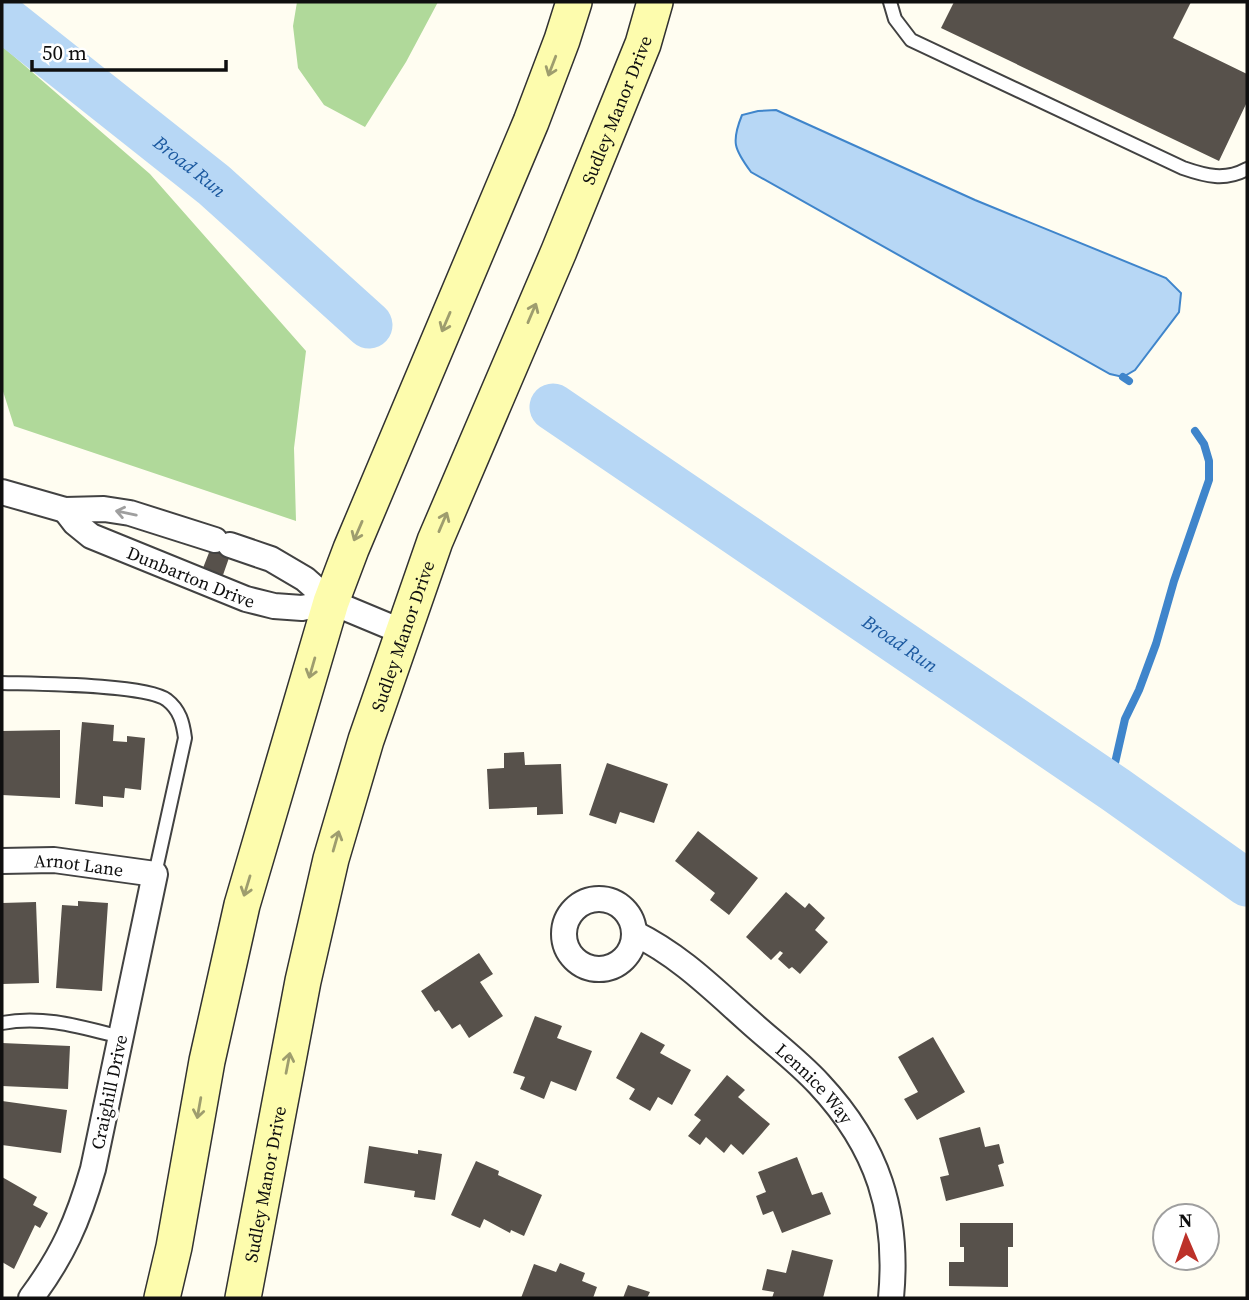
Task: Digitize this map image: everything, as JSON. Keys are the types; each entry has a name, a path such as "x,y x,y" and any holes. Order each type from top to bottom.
{"main road":[{"path":"162,1298 174,1247 207,1061 242,905 331,602 531,122 574,2"},
{"name":"Sudley Manor Drive","path":"243,1298 303,981 331,859 366,740 435,541 643,44 655,2"}],"street":[{"name":"Dunbarton Drive","path":"2,492 65,510 104,509 144,517 271,559 305,579 331,602 403,632"},
{"name":"Dunbarton Drive","path":"65,510 75,523 91,536 246,599 274,606 302,608 331,602"},
{"name":"Dunbarton Drive","path":"178,528 222,525 255,538 271,559"},
{"name":"Arnot Lane","path":"2,861 54,860 155,874"},
{"name":"Craighill Drive","path":"31,1298 50,1273 79,1217 93,1169 155,874"},
{"name":"Lennice Way","path":"634,933 679,958 818,1082 845,1114 866,1149 882,1187 891,1219 894,1254 891,1298"}],"lane":[{"path":"890,2 895,19 911,40 1183,168 1210,178 1236,175 1247,169"},
{"path":"2,682 150,692 175,707 183,721 185,738 155,874"},
{"path":"2,1023 21,1019 58,1021 121,1037"}],"green space":[{"path":"297,2 438,2 406,62 365,127 324,105 298,68 293,26"},
{"path":"2,46 150,174 306,351 294,448 296,521 14,426 2,388"}],"water":[{"path":"776,110 975,200 1166,278 1181,293 1179,312 1135,370 1123,377 1110,374 751,172 736,145 736,132 742,115"}],"building":[{"path":"954,2 1191,2 1173,38 1247,74 1247,102 1219,161 941,28"},
{"path":"217,532 230,555 223,575 203,568"},
{"path":"82,722 114,725 113,741 127,742 127,736 145,738 141,790 125,788 124,798 103,796 103,807 75,804"},
{"path":"60,730 60,798 2,795 2,731"},
{"path":"524,752 525,765 561,764 563,814 537,815 537,807 489,809 487,769 504,768 504,753"},
{"path":"607,763 668,784 654,823 620,812 616,824 589,815"},
{"path":"698,831 758,878 729,915 710,900 715,893 675,861"},
{"path":"786,892 805,908 809,903 825,918 815,930 828,942 800,974 778,959 783,953 780,951 771,960 746,937"},
{"path":"78,901 108,903 102,991 56,988 62,905 78,906"},
{"path":"36,902 39,983 2,984 2,903"},
{"path":"479,953 493,974 480,982 503,1016 469,1038 460,1024 452,1029 439,1010 435,1012 421,991"},
{"path":"535,1016 562,1026 557,1038 592,1051 576,1091 551,1081 544,1099 520,1089 525,1077 513,1073"},
{"path":"641,1032 665,1045 660,1053 691,1070 672,1105 658,1097 650,1111 629,1099 635,1089 616,1078"},
{"path":"933,1037 965,1092 917,1120 904,1099 918,1092 898,1057"},
{"path":"2,1043 70,1046 68,1089 2,1086"},
{"path":"727,1075 745,1090 738,1097 770,1124 743,1155 731,1144 724,1153 706,1137 700,1145 688,1136 701,1120 694,1115"},
{"path":"2,1101 67,1110 61,1153 2,1145"},
{"path":"980,1127 985,1147 999,1144 1004,1163 998,1165 1004,1186 946,1201 940,1177 949,1175 939,1138"},
{"path":"369,1146 418,1154 418,1150 442,1154 435,1200 414,1197 415,1191 364,1183"},
{"path":"797,1157 812,1195 822,1192 831,1214 782,1233 773,1211 763,1215 756,1196 766,1192 758,1172"},
{"path":"476,1161 499,1171 498,1175 542,1195 524,1236 511,1230 510,1233 484,1219 480,1228 451,1215"},
{"path":"2,1177 37,1197 33,1205 48,1213 40,1228 35,1225 14,1269 2,1262"},
{"path":"960,1223 1013,1223 1013,1247 1008,1247 1008,1287 949,1286 949,1262 964,1262 964,1247 960,1247"},
{"path":"792,1250 833,1260 823,1298 772,1298 774,1292 762,1290 767,1269 786,1273"},
{"path":"560,1263 585,1273 582,1281 597,1287 593,1298 521,1298 534,1264 556,1272"},
{"path":"628,1285 650,1292 647,1298 623,1298"}],"waterway":[{"name":"Broad Run","path":"2,17 214,185 369,325"},
{"path":"1123,377 1129,381"},
{"name":"Broad Run","path":"553,407 1116,790 1247,883"},
{"path":"1116,790 1115,763 1125,719 1156,644 1174,581 1209,480 1209,461 1204,444 1195,431"}]}
